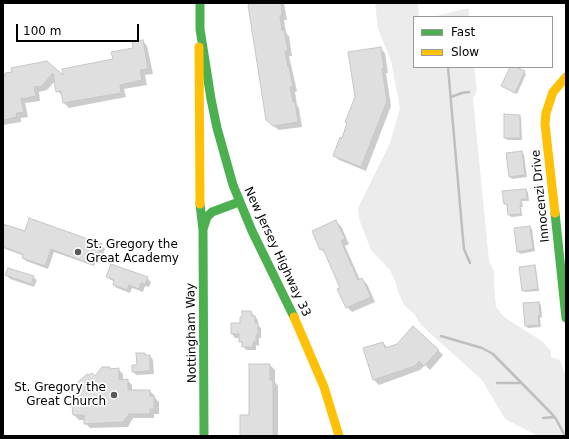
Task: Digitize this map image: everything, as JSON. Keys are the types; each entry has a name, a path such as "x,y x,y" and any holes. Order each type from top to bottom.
{"street":[{"name":"New Jersey Highway 33","path":"200,3 200,28 217,128 224,157 239,202 258,245 291,310 309,350 324,387 339,436"},
{"name":"Nottingham Way","path":"200,28 200,205 203,230 204,436"},
{"name":"Innocenzi Drive","path":"566,77 553,92 546,113 545,124 566,318"},
{"name":"Nottingham Way","path":"203,230 207,217 212,212 239,202"}],"shaded area":[{"path":"375,3 418,3 419,16 413,16 413,68 474,68 477,90 473,98 489,261 494,271 496,307 504,317 542,341 551,351 551,357 560,360 566,376 566,436 538,436 505,419 482,380 421,325 415,315 404,305 390,270 371,250 359,219 358,208 390,143 400,108 391,61 378,29"},
{"path":"464,9 469,9 469,16 437,16"}],"building":[{"path":"250,3 281,3 282,15 280,16 282,31 284,30 288,51 285,51 293,87 290,87 293,102 295,102 298,122 273,126 266,120 248,5"},
{"path":"143,40 148,69 140,70 142,80 120,85 121,93 63,103 61,91 56,92 53,73 42,86 34,87 36,96 21,99 24,112 16,113 17,117 3,120 3,77 5,76 5,73 12,72 11,68 47,61 63,75 62,69 113,59 111,52 133,48 132,42"},
{"path":"381,47 384,68 382,68 387,101 361,167 333,156 340,137 342,138 347,123 345,122 355,97 348,52"},
{"path":"510,68 518,68 525,71 515,93 501,86"},
{"path":"504,114 520,115 520,138 504,138"},
{"path":"522,151 525,175 509,177 506,153"},
{"path":"526,189 527,199 521,199 521,214 508,215 507,204 504,204 502,191"},
{"name":"St. Gregory the Great Academy","path":"29,218 102,244 98,256 93,255 90,264 51,249 45,266 22,258 23,254 3,247 3,224 25,231"},
{"path":"336,220 345,239 341,241 358,280 362,278 371,297 346,308 337,289 340,288 323,249 320,250 312,231"},
{"path":"530,226 533,249 517,252 514,228"},
{"path":"111,264 148,277 145,284 141,283 139,289 129,285 127,290 113,285 114,280 106,277"},
{"path":"535,265 538,289 522,291 519,267"},
{"path":"8,268 34,276 31,284 5,275"},
{"path":"539,302 539,325 525,326 523,303"},
{"path":"242,311 251,311 252,316 255,316 255,323 258,323 258,335 256,335 256,342 253,342 253,347 242,347 242,342 239,342 239,334 231,334 231,323 240,323"},
{"path":"413,326 439,350 424,366 419,361 415,366 373,380 363,348 383,342 385,348 397,344"},
{"path":"136,353 145,353 145,355 150,355 150,371 132,372 132,365 137,365"},
{"path":"249,364 270,364 270,380 273,380 273,436 240,436 240,415 249,415"},
{"name":"St. Gregory the Great Church","path":"102,367 110,367 110,369 119,368 119,380 128,379 128,390 150,390 150,396 154,396 154,409 150,409 150,414 129,414 123,422 84,424 84,415 73,415 71,398 79,392 76,388 79,385 77,383 87,374 89,375 92,373 95,376"}],"waterway":[{"path":"448,68 464,249 470,263"},
{"path":"451,97 469,92"},
{"path":"441,336 482,348 493,354 551,413 564,434"},
{"path":"497,383 520,383"},
{"path":"543,418 554,417"}],"traffic: fast":[{"path":"200,3 200,29 211,99 217,128 233,185 252,231 294,317"},
{"path":"203,229 207,217 212,212 239,202"},
{"path":"200,204 203,230 204,436"},
{"path":"555,213 566,318"}],"traffic: slow":[{"path":"199,47 200,204"},
{"path":"555,213 545,124 546,113 553,92 566,77"},
{"path":"294,317 324,387 339,436"}],"place":[{"name":"St. Gregory the Great Academy","path":"78,252"},
{"name":"St. Gregory the Great Church","path":"114,395"}]}
